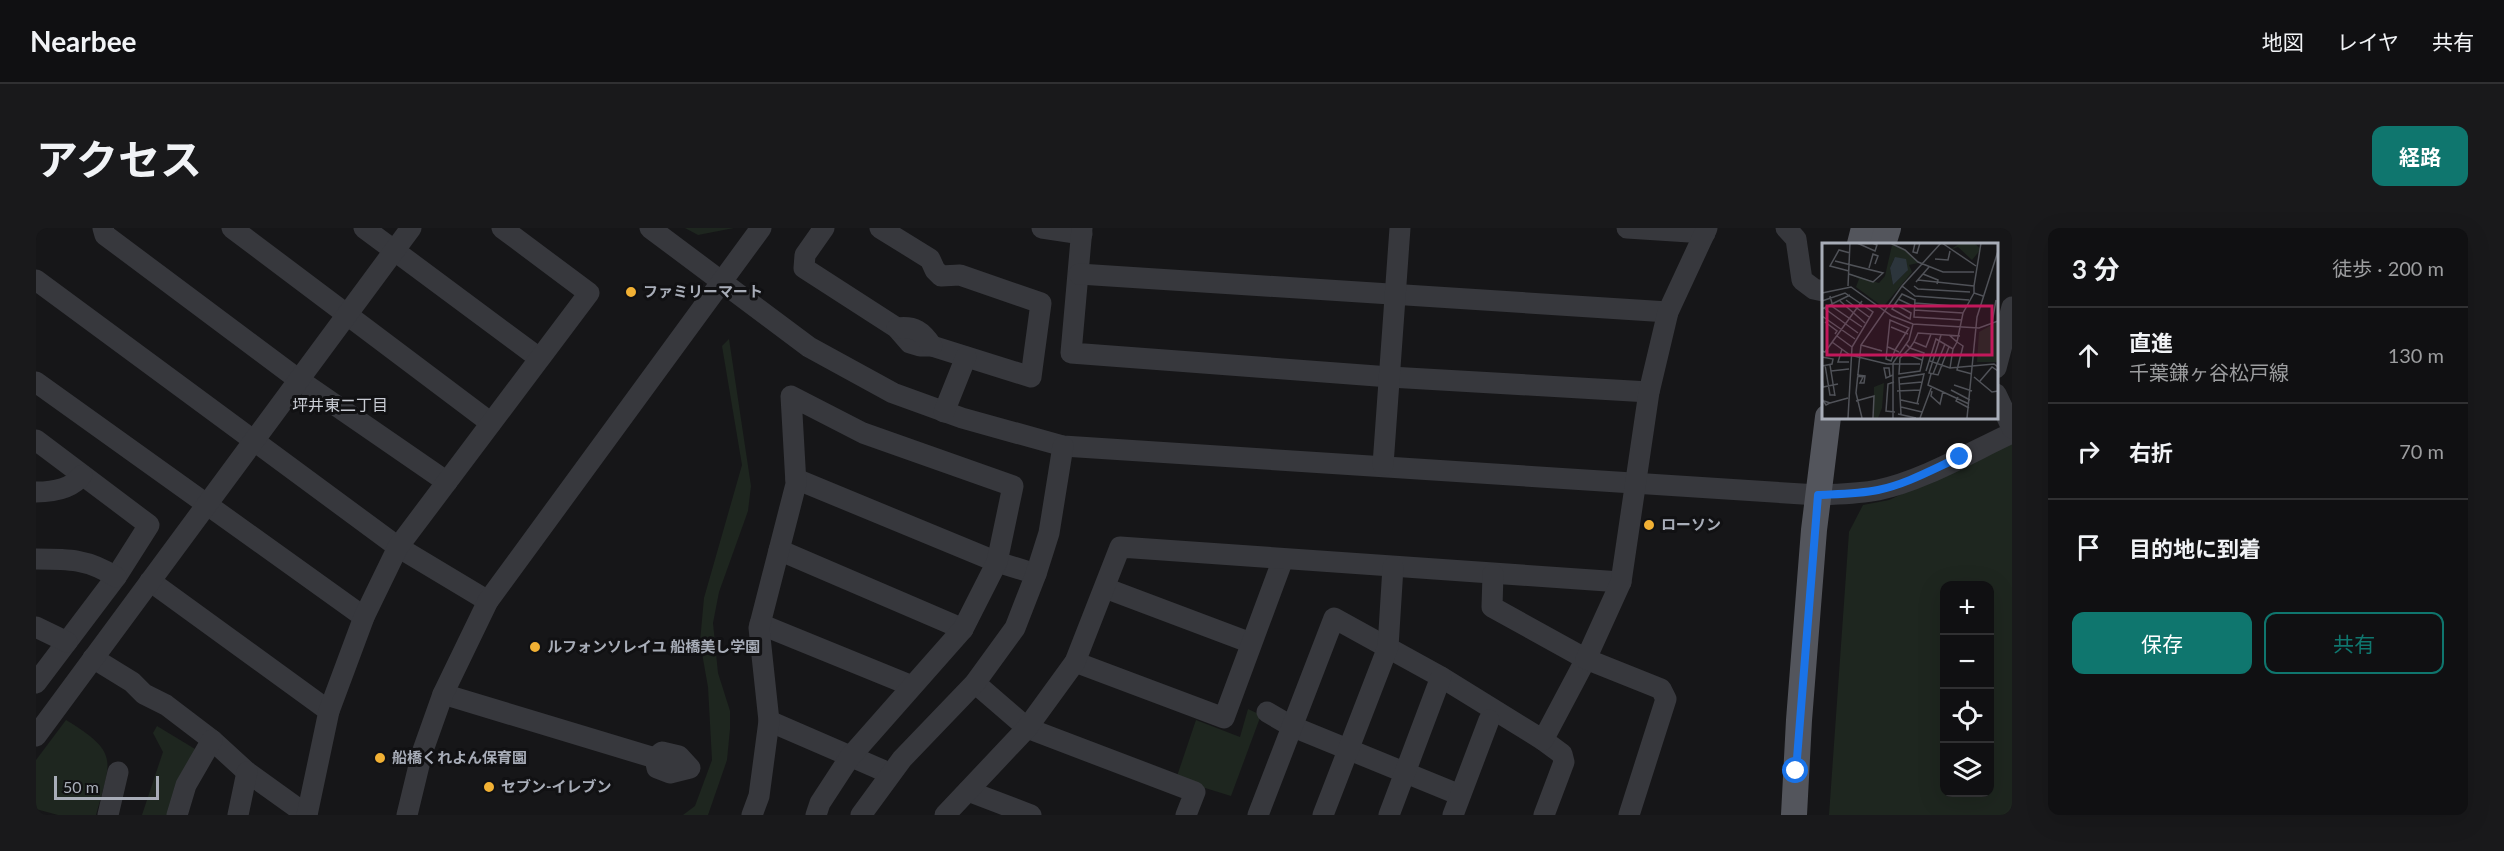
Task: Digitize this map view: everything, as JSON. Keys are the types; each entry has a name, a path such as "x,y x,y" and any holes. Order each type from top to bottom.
{"main road":[{"path":"1860,243 1864,228"},
{"path":"1883,243 1888,228"},
{"path":"1794,815 1798,730 1818,495 1828,418"}],"street":[{"path":"103,228 105,235 299,380 447,482"},
{"path":"232,228 491,423"},
{"path":"364,228 539,358"},
{"path":"36,736 411,228"},
{"path":"93,658 132,682 144,694 166,705 212,740 247,772 307,815 329,711 364,617 398,547 589,293 502,228"},
{"path":"650,228 809,347 894,393 944,412 1063,446 1818,495 1869,491 1904,483 2012,433"},
{"path":"407,815 422,753 443,694 488,601 761,228"},
{"path":"824,228 805,255 804,268 897,328 916,328 924,334 932,346 1032,378 1041,303 960,275 948,261 930,259 880,228"},
{"path":"1042,228 1082,231 1071,352 1389,377 1649,392"},
{"path":"1383,465 1400,228"},
{"path":"1543,740 1586,659 1621,582 1649,392 1668,312 1706,230 1627,228"},
{"path":"1786,228 1796,239 1802,280 1814,289 1822,291"},
{"path":"1079,274 1668,312"},
{"path":"36,280 398,547 488,601"},
{"path":"1997,361 2012,307"},
{"path":"944,412 966,357"},
{"path":"36,382 364,617"},
{"path":"752,815 759,796 769,721 760,624 796,479 791,396 863,433 1013,486 997,562 963,629 850,757 820,803 816,815"},
{"path":"1997,398 2012,428"},
{"path":"36,440 150,525 116,577 36,683"},
{"path":"861,815 902,759 975,683 1015,628 1049,533 1063,446"},
{"path":"36,492 60,489 78,480 82,475"},
{"path":"796,479 997,562 1036,574"},
{"path":"945,815 1027,728 1076,662 1120,548 1621,582"},
{"path":"779,550 963,629"},
{"path":"36,559 69,559 87,562 116,577"},
{"path":"1076,662 1224,718 1284,559"},
{"path":"1323,815 1388,647 1393,567"},
{"path":"1493,574 1492,607 1586,659 1660,689 1666,699 1629,815"},
{"path":"150,581 329,711"},
{"path":"1105,588 1251,643"},
{"path":"1258,815 1334,618 1441,677 1562,754 1564,762 1544,815"},
{"path":"760,624 912,686"},
{"path":"36,627 67,642"},
{"path":"1389,815 1441,677"},
{"path":"975,683 1027,728 1195,792 1186,815"},
{"path":"443,694 655,758"},
{"path":"1267,712 1292,726 1460,795"},
{"path":"1453,815 1489,720"},
{"path":"769,721 882,770 890,776"},
{"path":"177,815 186,785 212,740"},
{"path":"108,815 118,772"},
{"path":"238,815 247,772"},
{"path":"969,791 1031,815"}],"shaded area":[{"path":"685,228 734,228 698,235"},
{"path":"729,339 751,486 748,511 719,592 713,623 718,673 730,711 730,729 727,760 708,815 683,815 695,806 712,760 708,687 700,642 704,598 742,465 722,346"},
{"path":"2012,443 2012,815 1829,815 1849,532 1863,505 1889,500"},
{"path":"1248,709 1261,715 1231,796 1176,779 1196,720 1240,737"},
{"path":"66,720 96,741 107,759 105,782 96,815 58,815 36,809 36,760"},
{"path":"157,726 195,749 172,815 142,815 163,752 153,733"}],"place":[{"name":"ファミリーマート","path":"631,292"},
{"name":"ローソン","path":"1649,525"},
{"name":"ルフォンソレイユ 船橋美し学園","path":"535,647"},
{"name":"船橋くれよん保育園","path":"380,758"},
{"name":"セブン-イレブン","path":"489,787"}],"district":[{"name":"坪井東二丁目","path":"340,405"}],"route":[{"path":"1796,771 1818,495 1878,490 1904,483 1960,457"}]}
